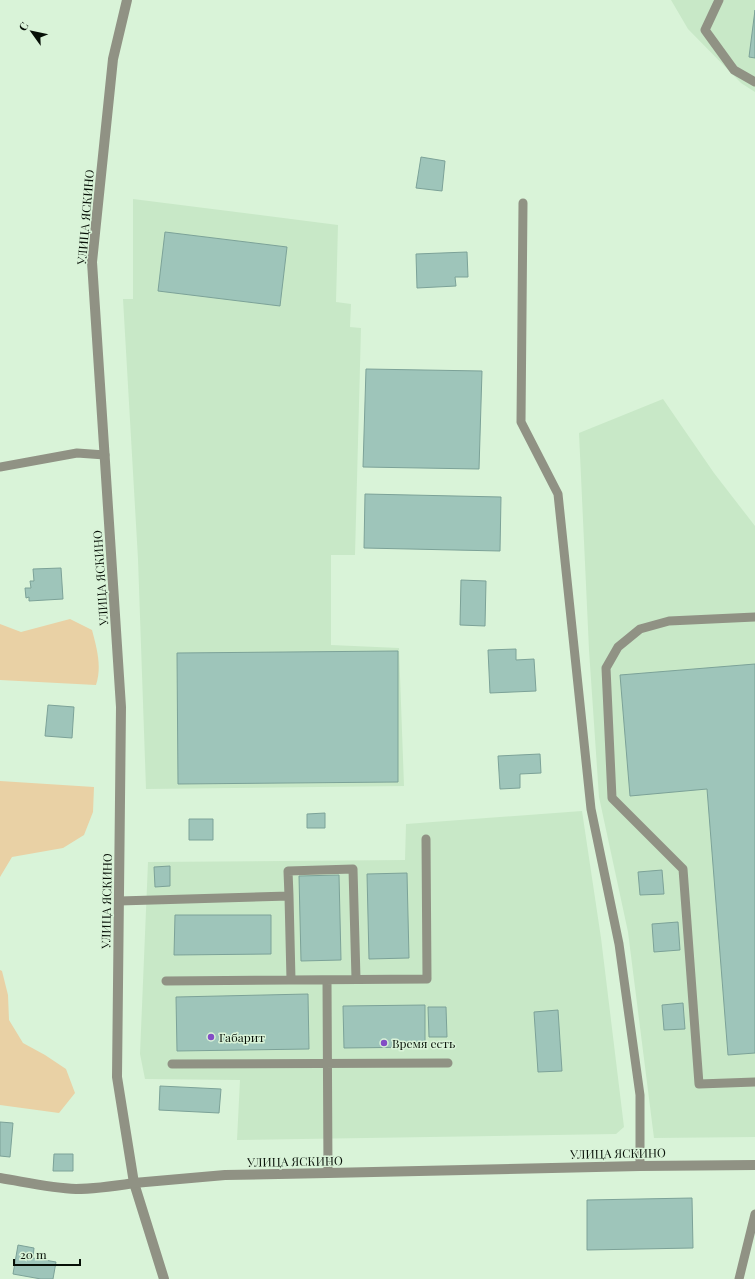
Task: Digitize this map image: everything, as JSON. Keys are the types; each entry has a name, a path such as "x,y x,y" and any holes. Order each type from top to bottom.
{"street":[{"name":"УЛИЦА ЯСКИНО","path":"127,0 114,59 92,262 121,707 117,1077 134,1182 225,1175 755,1165"},
{"path":"0,1178 76,1189 109,1187 134,1182 164,1279"}],"lane":[{"path":"719,0 705,30 734,70 755,82"},
{"path":"523,203 521,422 558,494 591,809 619,944 640,1095 640,1166"},
{"path":"0,467 77,453 105,454"},
{"path":"755,617 670,621 640,629 618,647 606,668 612,798 683,869 700,1084 755,1082"},
{"path":"166,981 427,979 426,839"},
{"path":"291,980 288,871 353,869 356,980"},
{"path":"118,901 289,896"},
{"path":"327,980 328,1174"},
{"path":"172,1064 448,1063"},
{"path":"739,1279 755,1214"}],"shaded area":[{"path":"671,0 755,0 755,92 741,83 688,29"},
{"path":"133,199 338,225 336,302 351,304 350,327 361,328 355,555 331,555 331,645 399,648 404,786 146,789 138,559 123,299 133,299"},
{"path":"663,399 714,473 755,526 755,1137 654,1138 628,932 599,797 589,650 579,433"},
{"path":"70,619 92,630 99,664 96,685 0,680 0,624 21,632"},
{"path":"0,781 94,787 93,812 84,835 63,848 12,857 0,877"},
{"path":"582,811 601,938 624,1127 616,1134 237,1140 240,1080 145,1079 140,1054 148,862 405,860 406,824"},
{"path":"0,970 2,971 8,995 9,1020 23,1043 66,1069 75,1093 59,1113 0,1105"}],"building":[{"path":"755,10 755,58 749,57"},
{"path":"421,157 445,161 442,191 416,188"},
{"path":"165,232 287,247 280,306 158,291"},
{"path":"467,252 468,277 455,277 456,286 417,288 416,254"},
{"path":"366,369 482,371 479,469 363,467"},
{"path":"365,494 501,497 500,551 364,548"},
{"path":"61,568 63,599 29,601 29,597 26,598 25,588 31,588 30,581 34,581 33,569"},
{"path":"461,580 486,581 485,626 460,625"},
{"path":"516,649 516,660 534,659 536,691 490,693 488,650"},
{"path":"398,651 398,782 178,784 177,653"},
{"path":"755,664 755,1053 728,1055 707,789 630,796 620,675"},
{"path":"48,705 74,707 72,738 45,736"},
{"path":"540,754 541,773 520,774 520,788 500,789 498,756"},
{"path":"325,813 325,828 307,828 307,814"},
{"path":"189,819 213,819 213,840 189,840"},
{"path":"170,866 170,886 155,887 154,867"},
{"path":"662,870 664,894 640,895 638,872"},
{"path":"407,873 409,958 369,959 367,874"},
{"path":"339,875 341,960 301,961 299,876"},
{"path":"175,915 271,915 271,954 174,955"},
{"path":"678,922 680,950 654,952 652,924"},
{"path":"308,994 309,1049 177,1051 176,997"},
{"path":"683,1003 685,1029 664,1030 662,1005"},
{"path":"425,1005 425,1047 344,1048 343,1006"},
{"path":"428,1007 446,1007 447,1037 429,1037"},
{"path":"558,1010 562,1071 538,1072 534,1012"},
{"path":"160,1086 221,1089 219,1113 159,1110"},
{"path":"0,1122 13,1123 10,1157 0,1156"},
{"path":"54,1154 73,1154 73,1171 53,1171"},
{"path":"692,1198 693,1248 587,1250 587,1200"},
{"path":"18,1245 34,1248 33,1258 56,1262 53,1279 41,1279 13,1274"}],"place":[{"name":"Габарит","path":"211,1037"},
{"name":"Время есть","path":"384,1043"}]}
